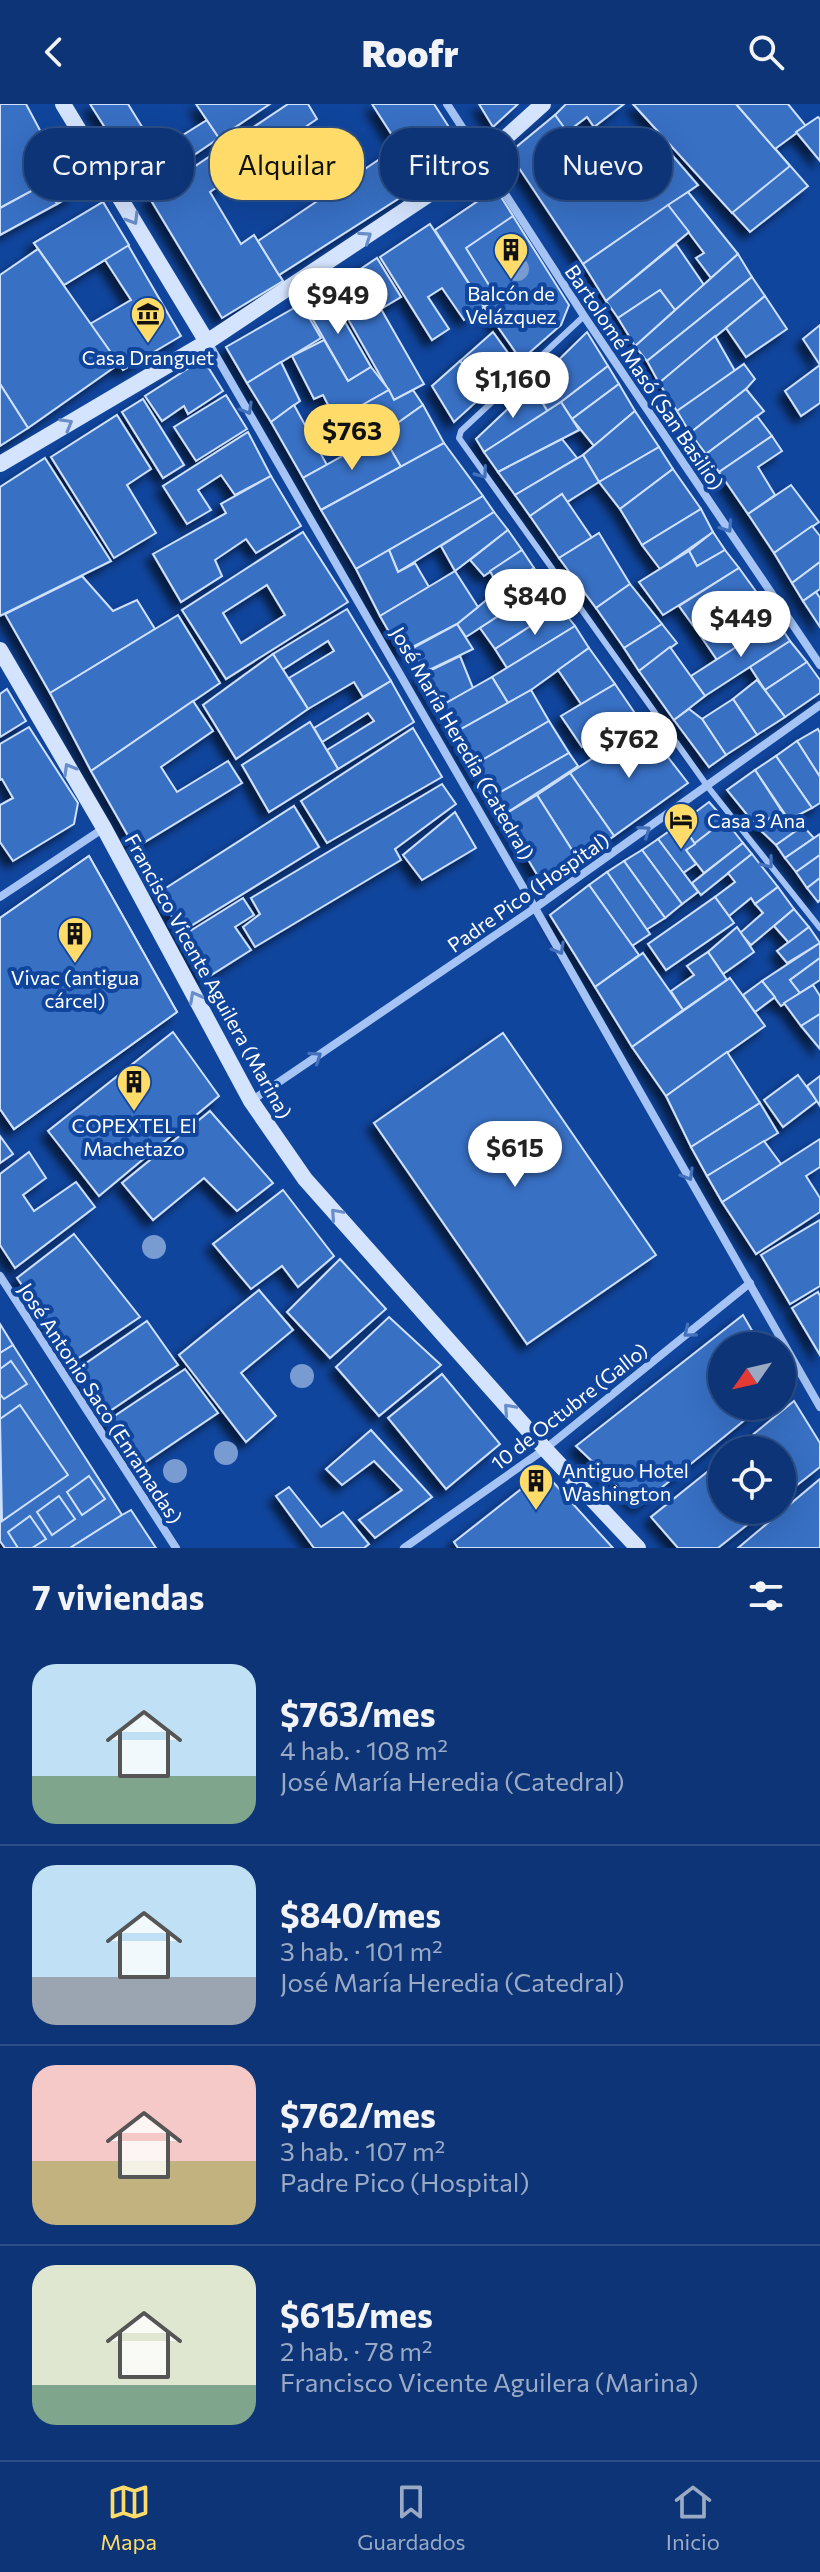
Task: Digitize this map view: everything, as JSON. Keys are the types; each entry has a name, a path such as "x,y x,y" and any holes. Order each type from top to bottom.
{"main road":[{"name":"José María Heredia (Catedral)","path":"63,104 207,342"},
{"path":"516,128 543,104"},
{"path":"0,464 207,342 420,200"},
{"name":"Francisco Vicente Aguilera (Marina)","path":"0,650 104,828 251,1101 305,1179 545,1449 638,1548"}],"street":[{"name":"Bartolomé Masó (San Basilio)","path":"447,104 462,128"},
{"name":"Bartolomé Masó (San Basilio)","path":"509,200 820,665"},
{"name":"José María Heredia (Catedral)","path":"207,342 820,1407"},
{"name":"Padre Pico (Hospital)","path":"251,1101 535,908 820,705"},
{"path":"0,897 104,828"},
{"name":"José Antonio Saco (Enramadas)","path":"0,1276 176,1548"},
{"name":"10 de Octubre (Gallo)","path":"404,1548 545,1449 750,1283"}],"lane":[{"path":"584,316 461,431 459,438 708,787 820,928"}],"building":[{"path":"0,104 26,104 39,128 24,128 24,195 0,208"},
{"path":"90,104 128,104 143,128 105,128"},
{"path":"196,104 270,104 234,128 212,128"},
{"path":"288,104 308,104 317,119 304,128 252,128"},
{"path":"372,104 434,104 450,128 387,128"},
{"path":"479,104 518,104 493,127"},
{"path":"566,104 624,104 594,127 587,117 572,128 564,128 555,115"},
{"path":"633,104 736,104 808,186 750,232 672,147 672,128 655,128"},
{"path":"633,104 736,104 790,166 732,213 672,147 672,128 655,128"},
{"path":"736,104 788,104 806,126 775,149"},
{"path":"555,115 564,128 539,128"},
{"path":"818,117 820,119 820,161 796,132"},
{"path":"207,120 212,128 210,144 194,155 194,128"},
{"path":"534,132 534,190 518,166 518,146"},
{"path":"672,155 698,185 583,264 540,200 672,200"},
{"path":"210,156 210,200 215,200 241,244 254,235 283,281 222,318 151,200 194,200 194,167"},
{"path":"380,159 380,200 396,200 279,275 258,241 319,200 364,200 364,170"},
{"path":"688,192 738,254 711,278 696,258 704,253 668,205"},
{"path":"24,195 24,200 55,200 57,204 0,235 0,208"},
{"name":"Balcón de Velázquez","path":"480,200 503,200 569,305 561,325 521,360 435,230"},
{"path":"480,200 503,200 513,216 466,248 497,298 484,307 435,230"},
{"path":"103,202 181,336 123,370 90,324 131,300 105,260 64,285 34,243"},
{"path":"103,202 129,245 64,285 34,243"},
{"path":"668,205 689,232 606,301 583,264"},
{"path":"430,224 484,307 464,320 442,288 428,297 449,329 432,340 380,257"},
{"path":"676,244 704,285 675,310 660,290 618,318 606,301"},
{"path":"38,249 119,364 28,428 0,384 0,275"},
{"path":"738,254 752,277 647,361 635,346"},
{"path":"377,258 401,297 381,309 424,384 394,400 331,289"},
{"path":"752,277 765,296 659,383 647,361"},
{"path":"660,290 675,310 635,346 618,318"},
{"path":"327,291 371,367 348,381 304,304"},
{"path":"765,296 787,329 746,357 726,328"},
{"path":"301,304 321,338 247,383 226,347"},
{"path":"820,325 820,365 803,339"},
{"path":"493,332 516,364 486,393 460,361"},
{"path":"587,332 608,366 548,412 532,386"},
{"path":"715,336 735,371 677,411 659,383"},
{"path":"324,340 348,381 371,367 389,390 336,420 323,395 314,399 292,356"},
{"path":"203,359 223,391 188,414 184,406 162,421 145,396"},
{"path":"460,361 486,393 454,422 432,386"},
{"path":"281,362 300,401 271,422 247,383"},
{"path":"744,364 755,379 690,433 677,411"},
{"path":"820,365 820,403 801,416 785,391"},
{"path":"608,366 619,384 572,419 561,402"},
{"path":"0,384 28,428 0,446"},
{"path":"619,384 635,411 594,446 572,419"},
{"path":"532,386 548,412 484,452 476,439"},
{"path":"746,389 764,411 706,454 690,433"},
{"path":"389,390 394,400 413,390 423,405 382,434 364,404"},
{"path":"226,395 247,429 196,461 174,427"},
{"path":"143,399 184,465 163,478 122,412"},
{"path":"561,402 579,430 498,472 484,452"},
{"path":"294,405 327,465 303,478 271,422"},
{"path":"423,405 444,443 401,467 382,434"},
{"path":"635,411 659,447 599,482 583,455"},
{"path":"117,415 151,469 127,485 156,533 114,558 51,457"},
{"path":"757,416 772,436 719,472 706,454"},
{"path":"248,432 271,476 235,495 221,475 198,490 211,510 187,524 163,486"},
{"path":"382,434 401,467 321,510 303,478"},
{"path":"772,436 782,451 758,467 775,495 748,514 719,472"},
{"path":"562,439 577,458 515,495 498,472"},
{"path":"444,443 483,496 356,569 321,510"},
{"path":"659,447 673,469 620,509 599,482"},
{"path":"583,455 599,482 567,502 562,494 530,516 515,495"},
{"path":"45,458 111,561 0,616 0,487"},
{"path":"673,469 701,509 642,545 620,509"},
{"path":"271,476 301,526 256,553 246,539 215,560 222,576 181,602 153,554 226,513 221,504"},
{"path":"791,485 819,522 774,553 748,514"},
{"path":"562,494 592,538 559,558 530,516"},
{"path":"483,496 494,512 398,572 389,550"},
{"path":"701,509 713,532 660,569 642,545"},
{"path":"494,512 508,530 455,571 441,546"},
{"path":"812,526 820,536 820,562 792,583 774,553"},
{"path":"508,530 522,550 484,576 470,560"},
{"path":"303,532 348,602 226,679 182,610","holes":["267,585 285,615 241,643 223,613"]},
{"path":"713,532 725,550 697,566 689,551"},
{"path":"599,533 630,584 596,608 559,558"},
{"path":"389,550 398,572 415,563 429,587 380,616 356,569"},
{"path":"522,550 534,568 500,589 490,571"},
{"path":"725,550 739,568 663,615 639,582 689,551 697,566"},
{"path":"820,562 820,589 803,601 792,583"},
{"path":"534,568 546,585 466,637 457,624 500,589"},
{"path":"739,568 760,597 700,635 679,606"},
{"path":"455,571 478,607 457,624 401,653 380,616"},
{"path":"82,576 113,611 137,600 155,629 50,693 5,614"},
{"path":"630,584 662,624 624,648 596,608"},
{"path":"546,585 560,607 495,649 480,628"},
{"path":"816,592 820,598 820,627 803,601"},
{"path":"760,597 777,621 717,660 700,635"},
{"path":"560,607 575,626 507,668 495,649"},
{"path":"347,609 391,681 363,697 354,682 308,709 289,678 334,651 328,641 282,670 273,654"},
{"path":"178,615 220,683 91,771 50,693"},
{"path":"777,621 790,641 705,696 691,676"},
{"path":"457,624 473,649 425,672 411,649"},
{"path":"662,624 677,643 639,671 624,648"},
{"path":"575,626 589,648 508,703 492,677"},
{"path":"790,641 807,662 765,690 750,667"},
{"path":"670,647 705,696 674,720 639,671"},
{"path":"589,648 615,684 581,704 558,670"},
{"path":"273,654 308,709 236,759 203,705"},
{"path":"460,656 473,688 439,707 419,676"},
{"path":"807,662 820,680 820,693 785,717 765,690"},
{"path":"492,677 508,703 454,733 439,707"},
{"path":"757,680 785,717 757,735 733,699"},
{"path":"391,681 414,722 338,769 327,750 374,721 368,713 322,742 314,728"},
{"path":"615,684 643,725 598,753 591,743 582,747 561,716"},
{"path":"7,689 26,721 0,737 0,694"},
{"path":"531,690 549,721 472,766 454,733"},
{"path":"733,699 757,735 726,755 702,719"},
{"path":"193,701 213,731 161,767 177,792 228,761 242,783 135,848 91,771"},
{"path":"689,709 702,719 726,755 709,767 674,720"},
{"path":"549,721 569,753 492,797 472,766"},
{"path":"310,722 338,769 269,812 242,765"},
{"path":"643,725 688,783 614,836 570,773"},
{"path":"29,727 78,803 74,824 13,861 0,842 0,805 13,798 0,780 0,744"},
{"path":"413,728 442,777 327,843 301,801"},
{"path":"818,729 820,733 820,777 797,741"},
{"path":"797,741 820,777 820,803 812,808 776,756"},
{"path":"569,753 578,766 502,816 492,797"},
{"path":"776,756 812,808 789,820 755,770"},
{"path":"755,770 781,810 757,827 727,790"},
{"path":"570,773 614,836 579,861 537,795"},
{"path":"442,784 456,804 395,849 401,860 255,947 243,927 260,914 251,898"},
{"path":"537,795 579,861 542,883 502,816"},
{"path":"709,802 725,820 695,844 681,823"},
{"path":"294,806 319,847 181,932 158,893"},
{"path":"781,810 789,820 798,815 803,826 776,845 757,827"},
{"path":"455,812 476,848 422,880 403,855"},
{"path":"725,820 743,843 704,873 686,850"},
{"path":"681,823 695,844 686,850 696,864 683,873 658,839"},
{"path":"803,826 814,838 785,858 776,845"},
{"path":"820,834 820,855 796,872 785,858"},
{"path":"658,839 698,892 682,904 642,850"},
{"path":"743,843 752,854 701,895 692,883"},
{"path":"642,850 682,904 665,918 624,861"},
{"path":"752,854 778,887 755,904 751,898 729,916 715,897 735,882 728,873"},
{"path":"820,855 820,878 807,888 796,872"},
{"name":"Vivac (antigua cárcel)","path":"89,856 177,1012 14,1129 0,1109 0,1006 33,1054 111,997 74,936 0,988 0,918"},
{"name":"Vivac (antigua cárcel)","path":"89,856 177,1012 14,1129 0,1109 0,918"},
{"path":"624,861 665,918 646,930 607,872"},
{"path":"607,872 650,934 632,946 589,885"},
{"path":"820,878 820,900 818,902 807,888"},
{"path":"589,885 639,955 595,987 550,915"},
{"path":"778,887 794,909 751,945 740,933 763,913 755,904"},
{"path":"715,897 734,923 666,970 648,944"},
{"path":"243,898 254,915 235,927 251,950 205,979 182,936"},
{"path":"794,909 809,927 789,943 774,926"},
{"path":"737,927 754,952 723,974 708,952"},
{"path":"809,927 820,943 787,963 777,951"},
{"path":"820,943 820,958 790,980 800,993 781,1006 762,981"},
{"path":"708,952 727,980 683,1010 671,991 694,975 687,966"},
{"path":"643,953 683,1010 632,1047 595,987"},
{"path":"820,958 820,980 800,993 790,980"},
{"path":"730,978 765,1026 666,1096 632,1047"},
{"path":"762,981 775,997 755,1012 743,995"},
{"path":"813,985 820,996 820,1014 801,1026 784,1003"},
{"path":"820,1014 820,1049 801,1026"},
{"name":"COPEXTEL El Machetazo","path":"173,1032 219,1096 99,1196 48,1131"},
{"path":"503,1033 656,1255 527,1344 374,1123"},
{"path":"727,1052 760,1103 691,1147 666,1096"},
{"path":"798,1075 817,1101 783,1127 764,1100"},
{"path":"820,1076 820,1106 807,1086"},
{"path":"760,1103 778,1133 707,1176 691,1147"},
{"path":"210,1111 273,1183 237,1211 204,1178 153,1220 122,1183"},
{"path":"0,1136 13,1154 0,1163"},
{"path":"820,1139 820,1167 806,1176 820,1198 820,1212 756,1254 722,1202"},
{"path":"764,1141 781,1164 722,1202 707,1176"},
{"path":"29,1152 46,1178 23,1195 34,1211 76,1182 95,1207 15,1268 0,1245 0,1174"},
{"path":"283,1190 334,1256 298,1287 282,1266 251,1289 213,1244"},
{"path":"820,1220 820,1286 790,1304 761,1255"},
{"path":"74,1234 140,1317 74,1361 17,1278"},
{"path":"340,1259 386,1309 330,1358 287,1312"},
{"path":"259,1290 293,1330 241,1373 276,1416 246,1442 179,1355"},
{"path":"818,1292 820,1296 820,1355 792,1308"},
{"path":"743,1315 753,1332 721,1332"},
{"path":"389,1317 441,1365 379,1416 336,1367"},
{"path":"147,1321 178,1365 107,1413 79,1368"},
{"path":"0,1324 13,1345 0,1353"},
{"path":"708,1342 708,1420 745,1420 725,1436 708,1436 708,1450 639,1506 576,1446"},
{"path":"13,1345 122,1515 70,1548 5,1548 0,1541 0,1353"},
{"path":"11,1361 27,1384 4,1399 0,1394 0,1369"},
{"path":"185,1369 218,1413 141,1465 110,1419"},
{"path":"442,1374 500,1444 446,1489 388,1418"},
{"path":"796,1404 820,1443 820,1467 796,1486 796,1436 751,1436 771,1420 796,1420"},
{"path":"20,1405 68,1475 2,1521 0,1419"},
{"path":"371,1430 432,1497 375,1538 359,1520 402,1490 374,1461 342,1485 326,1469"},
{"path":"708,1471 708,1524 748,1524 718,1548 678,1548 651,1517"},
{"path":"89,1476 105,1499 82,1515 67,1492"},
{"path":"820,1479 820,1548 738,1548 767,1524 796,1524 796,1499"},
{"name":"Antiguo Hotel Washington","path":"530,1482 553,1482 613,1548 458,1548 454,1542"},
{"path":"289,1487 321,1527 343,1512 369,1544 364,1548 314,1548 276,1496"},
{"path":"59,1496 75,1519 52,1535 37,1512"},
{"path":"131,1510 156,1548 70,1548 122,1515"},
{"path":"30,1516 46,1539 32,1548 18,1548 8,1532"}],"place":[{"name":"Balcón de Velázquez","path":"511,281"},
{"name":"Casa Dranguet","path":"148,345"},
{"name":"Casa 3 Ana","path":"681,851"},
{"name":"Vivac (antigua cárcel)","path":"75,965"},
{"name":"COPEXTEL El Machetazo","path":"134,1113"},
{"name":"Antiguo Hotel Washington","path":"536,1512"}]}
